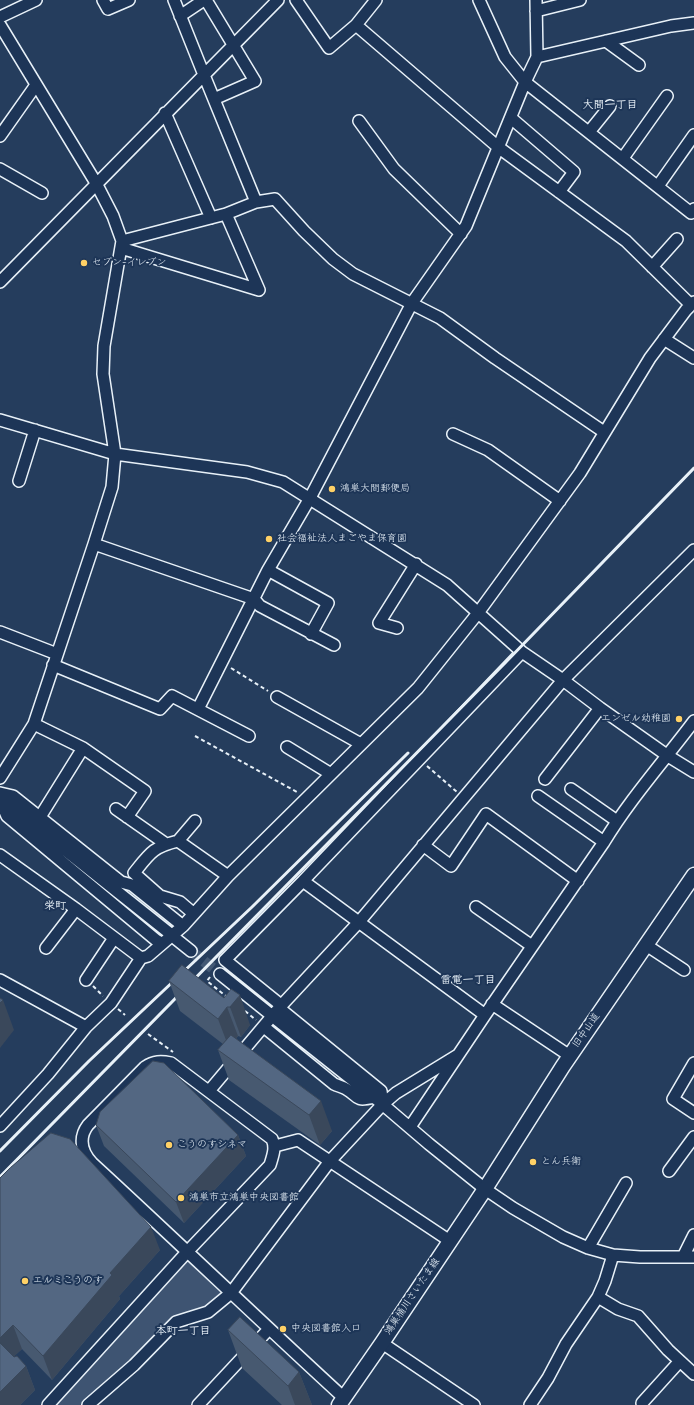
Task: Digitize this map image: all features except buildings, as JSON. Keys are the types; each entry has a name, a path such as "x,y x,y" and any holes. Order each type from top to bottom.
{"main road":[{"name":"旧中山道","path":"485,1189 570,1056 694,875"},
{"name":"鴻巣桶川さいたま線","path":"342,1402 485,1189"}],"street":[{"path":"0,17 36,0"},
{"path":"103,0 108,9 129,0"},
{"path":"174,0 256,202"},
{"path":"180,16 205,0 255,81 214,99"},
{"path":"0,282 278,0"},
{"path":"296,0 329,48 356,25 376,0"},
{"path":"479,0 505,57 526,82 691,213 694,209"},
{"path":"198,709 268,570 310,498 412,303 466,226 498,147 537,58 536,5 580,0"},
{"path":"537,58 671,26 694,23"},
{"path":"0,25 96,183 113,216 122,245 104,346 103,374 115,454 112,487 34,724 0,778"},
{"path":"0,1126 48,1074 86,1027 111,1003 141,958 148,956 182,926 228,876 418,688 478,612 580,473 650,358 664,339 691,308 626,241 498,147 356,25"},
{"path":"606,41 639,65"},
{"path":"0,136 36,85"},
{"path":"623,158 667,96"},
{"path":"589,132 610,106"},
{"path":"165,113 211,218"},
{"path":"511,118 574,172 559,192"},
{"path":"359,121 394,169 461,234"},
{"path":"658,186 694,135"},
{"path":"0,168 42,193"},
{"path":"122,245 226,214 256,202 275,199 304,231 333,259 353,274 440,318 495,358 604,432"},
{"path":"122,245 259,290 226,214"},
{"path":"652,267 678,239"},
{"path":"664,339 694,358"},
{"path":"0,420 115,454 247,472 284,482 447,585 522,652 668,756 694,772"},
{"path":"19,481 34,430"},
{"path":"453,434 488,450 560,500"},
{"path":"94,544 254,599 260,606 311,634 334,644"},
{"path":"209,1091 277,1012 359,922 563,680 694,550"},
{"path":"397,628 378,623 416,564"},
{"path":"268,570 328,603 311,634"},
{"path":"0,632 160,709 172,696 249,736"},
{"path":"277,1012 226,960 420,760 522,652"},
{"path":"277,697 361,744"},
{"path":"545,779 600,708"},
{"path":"410,1127 492,1004 578,881 617,821 694,721"},
{"path":"34,724 83,748 145,791 127,817"},
{"path":"287,747 331,774"},
{"path":"40,817 83,748"},
{"path":"571,789 617,821"},
{"path":"0,793 13,796 121,882 132,885 182,926"},
{"path":"538,796 604,842"},
{"path":"3,800 191,952"},
{"path":"3,800 4,809 7,816 161,944"},
{"path":"116,809 166,844"},
{"path":"424,845 451,866 486,814 578,881"},
{"path":"194,914 180,902 160,896 134,873 152,851 166,844 178,841 195,821"},
{"path":"178,841 228,876"},
{"path":"0,855 141,958"},
{"path":"303,881 485,1015"},
{"path":"476,907 532,946"},
{"path":"46,948 76,910"},
{"path":"86,980 114,938"},
{"path":"646,945 684,970"},
{"path":"88,1405 134,1365 176,1322 208,1312 231,1293 330,1161 378,1100 380,1091 277,1012 220,974"},
{"path":"0,980 86,1027"},
{"path":"492,1004 570,1056"},
{"path":"264,1027 334,1084 347,1089 358,1099 378,1100 396,1093 458,1055"},
{"path":"48,1405 188,1251 270,1165 275,1146 272,1138 172,1063 158,1061 145,1067 84,1130 82,1142 85,1153 92,1163 188,1251 342,1402"},
{"path":"694,1063 673,1099 694,1113"},
{"path":"378,1100 485,1189 512,1208 563,1237 588,1248 613,1255 640,1257 688,1257 694,1235"},
{"path":"669,1171 694,1137"},
{"path":"275,1146 298,1140 450,1241"},
{"path":"588,1248 626,1183"},
{"path":"530,1405 548,1378 566,1344 598,1297 605,1281 613,1255"},
{"path":"598,1297 618,1309 638,1316 668,1350 694,1374"},
{"path":"198,1405 269,1329"},
{"path":"382,1343 474,1405"},
{"path":"642,1403 680,1361"}],"path":[{"path":"222,663 277,697"},
{"path":"195,736 307,798"},
{"path":"420,760 464,798"}],"shaded area":[{"path":"188,1251 231,1293 208,1312 176,1323 88,1405 48,1405"}],"tunnel":[{"path":"191,951 220,974"}],"railway":[{"path":"0,1177 504,664 694,468"},
{"path":"0,1151 89,1061 252,907 408,753"}],"place":[{"name":"セブン-イレブン","path":"84,263"},
{"name":"鴻巣大間郵便局","path":"332,489"},
{"name":"社会福祉法人まごやま保育園","path":"269,539"},
{"name":"エンゼル幼稚園","path":"679,719"},
{"name":"こうのすシネマ","path":"169,1145"},
{"name":"とん兵衛","path":"533,1162"},
{"name":"鴻巣市立鴻巣中央図書館","path":"181,1198"},
{"name":"エルミこうのす","path":"25,1281"},
{"name":"中央図書館入口","path":"283,1329"}],"district":[{"name":"大間一丁目","path":"610,106"},
{"name":"栄町","path":"55,907"},
{"name":"雷電一丁目","path":"468,981"},
{"name":"本町一丁目","path":"183,1332"}]}
